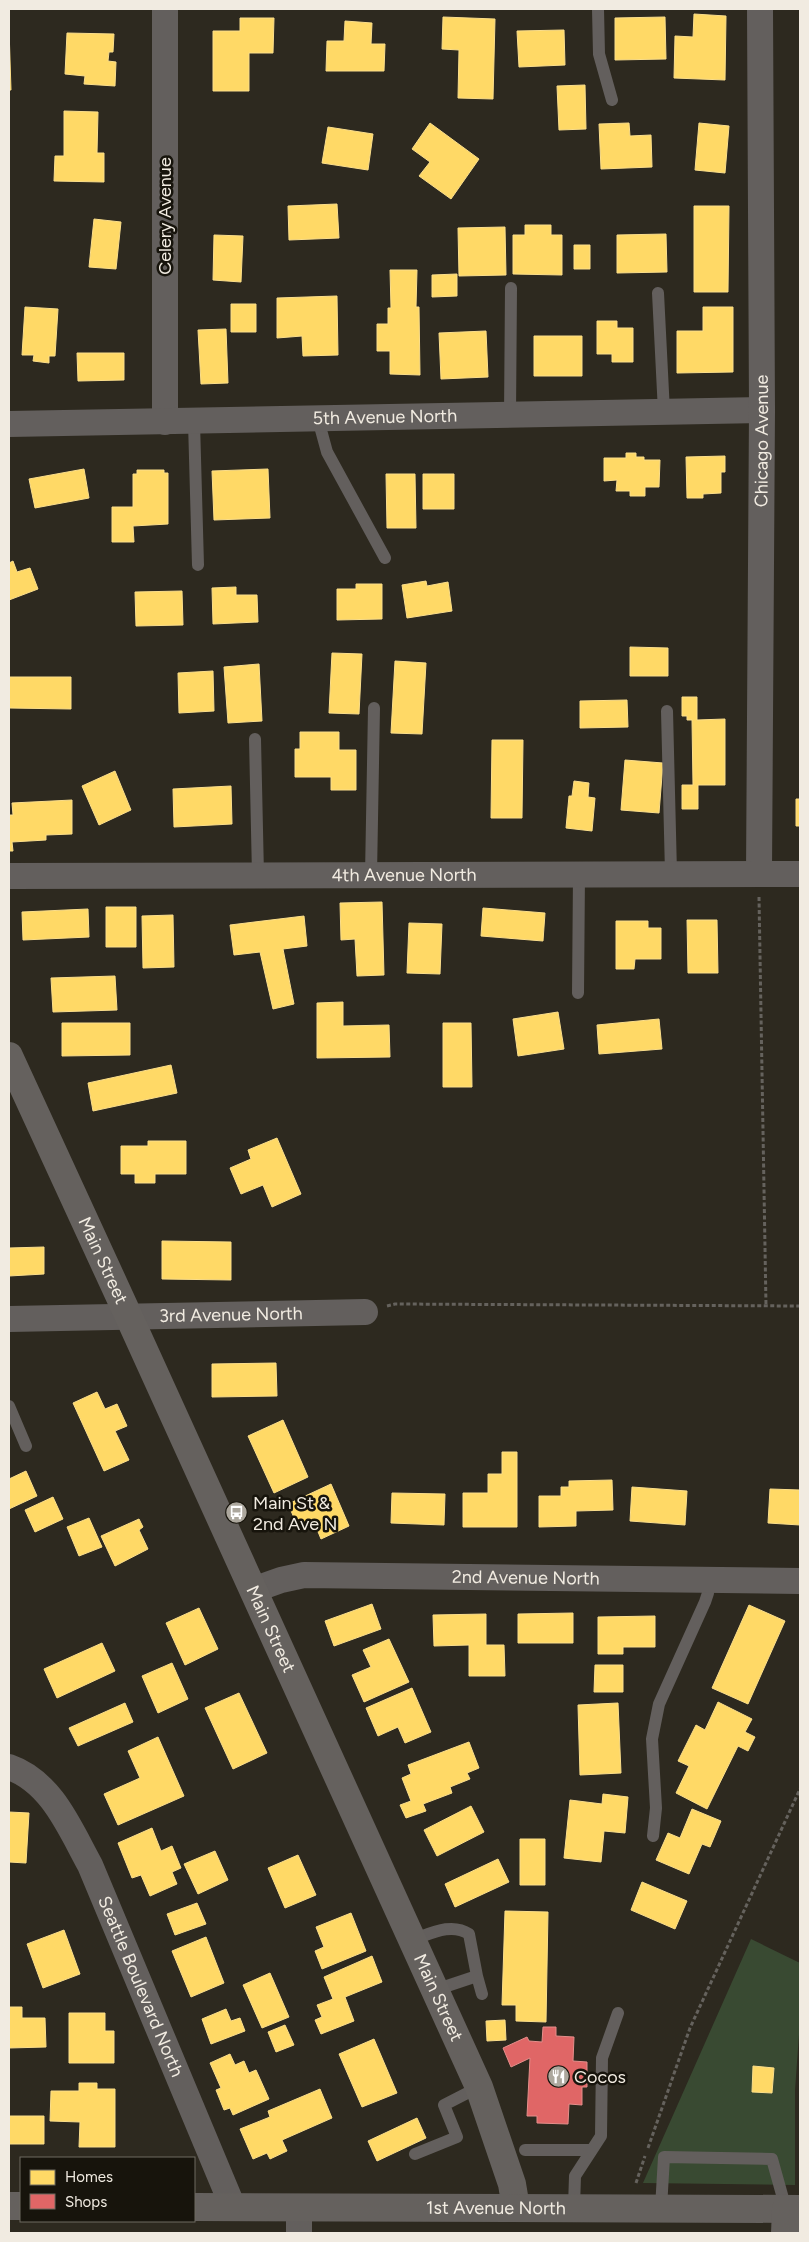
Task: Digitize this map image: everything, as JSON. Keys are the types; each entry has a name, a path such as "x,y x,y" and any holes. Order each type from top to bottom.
{"street":[{"name":"Celery Avenue","path":"165,9 166,422"},
{"name":"Chicago Avenue","path":"759,873 762,410 760,9"},
{"name":"5th Avenue North","path":"9,424 762,410"},
{"name":"4th Avenue North","path":"9,876 800,874"},
{"name":"Main Street","path":"9,1056 479,2087 512,2184 516,2208"},
{"name":"3rd Avenue North","path":"9,1319 365,1312"},
{"name":"2nd Avenue North","path":"254,1590 282,1580 304,1575 800,1581"},
{"name":"Seattle Boulevard North","path":"20,1772 48,1794 61,1812 90,1865 233,2207"},
{"name":"1st Avenue North","path":"195,2207 233,2207 299,2220 516,2208 574,2207 662,2208 790,2217"}],"lane":[{"path":"598,9 600,54 612,100"},
{"path":"510,415 511,288"},
{"path":"658,293 664,412"},
{"path":"318,419 327,452 385,558"},
{"path":"194,422 198,565"},
{"path":"371,875 374,708"},
{"path":"667,711 670,873"},
{"path":"255,739 258,875"},
{"path":"578,993 579,874"},
{"path":"9,1406 26,1446"},
{"path":"653,1836 656,1808 652,1739 660,1704 705,1602 708,1593 708,1580"},
{"path":"412,1940 447,1928 462,1930 469,1934 482,1994"},
{"path":"435,1990 477,1976"},
{"path":"574,2207 576,2176 602,2136 602,2058 618,2013"},
{"path":"415,2154 457,2137 444,2105 479,2087"},
{"path":"525,2150 592,2150"},
{"path":"662,2208 664,2157 772,2159 790,2217"}],"path":[{"path":"759,873 766,1306"},
{"path":"365,1312 395,1304 800,1306"},
{"path":"634,2188 690,2028 800,1789"}],"green space":[{"path":"751,1939 800,1963 800,2021 795,2090 795,2185 643,2183"}],"building: Homes":[{"path":"694,14 726,16 725,80 674,78 675,36 693,37"},
{"path":"443,17 495,19 493,99 458,98 459,50 442,49"},
{"path":"665,17 666,59 615,60 615,18"},
{"path":"240,18 274,18 273,53 249,53 249,91 213,91 213,31 240,31"},
{"path":"345,21 372,23 371,44 385,44 384,71 326,71 327,41 344,41"},
{"path":"9,29 11,90 9,90"},
{"path":"564,30 565,65 519,67 517,31"},
{"path":"67,33 114,34 113,52 109,52 108,61 116,62 115,86 84,84 85,76 65,74"},
{"path":"585,85 586,129 559,130 557,86"},
{"path":"64,111 98,112 97,153 104,153 104,182 54,181 55,156 64,156"},
{"path":"430,123 479,159 451,199 419,176 430,162 412,149"},
{"path":"629,123 630,136 651,135 652,167 601,169 599,124"},
{"path":"699,123 729,126 725,173 695,170"},
{"path":"328,127 373,134 368,170 322,163"},
{"path":"337,204 339,238 289,240 288,206"},
{"path":"694,206 729,206 728,292 694,292"},
{"path":"94,219 121,222 116,269 89,267"},
{"path":"525,225 551,225 551,235 562,235 562,275 513,274 513,235 525,235"},
{"path":"505,227 506,275 459,276 458,228"},
{"path":"666,234 667,272 617,273 617,235"},
{"path":"214,235 243,236 241,282 213,280"},
{"path":"574,245 590,245 590,269 574,269"},
{"path":"390,270 417,270 416,307 419,307 420,375 390,374 390,351 377,351 377,324 388,324 388,308 391,308"},
{"path":"457,274 457,296 432,297 432,275"},
{"path":"337,296 338,355 303,356 302,336 277,338 277,298"},
{"path":"231,304 256,304 256,332 231,332"},
{"path":"25,307 58,309 55,356 49,356 49,363 33,361 34,355 22,355"},
{"path":"703,307 733,307 733,372 677,373 677,331 703,331"},
{"path":"597,321 617,321 617,328 633,328 633,362 612,362 612,354 597,354"},
{"path":"226,329 228,383 201,384 198,330"},
{"path":"486,331 488,377 441,379 439,333"},
{"path":"534,336 582,336 582,376 534,376"},
{"path":"77,353 124,353 124,380 78,381"},
{"path":"626,453 636,453 636,457 644,457 644,460 660,460 659,487 645,487 645,496 630,496 630,491 616,491 617,480 604,481 604,458 626,458"},
{"path":"725,456 725,472 721,472 721,493 703,494 703,498 687,498 686,457"},
{"path":"84,469 89,498 35,508 29,479"},
{"path":"268,469 270,518 214,520 212,471"},
{"path":"137,470 164,470 164,473 168,473 168,524 133,526 134,542 112,542 112,507 133,507 133,474 137,474"},
{"path":"386,474 415,474 416,528 387,528"},
{"path":"423,474 454,474 454,509 423,509"},
{"path":"13,561 17,572 30,568 38,589 9,600 9,563"},
{"path":"426,581 427,586 448,582 452,611 407,618 402,585"},
{"path":"356,584 382,584 382,619 337,620 337,589 356,589"},
{"path":"236,587 236,595 257,595 258,622 213,624 212,588"},
{"path":"182,591 183,625 136,626 135,592"},
{"path":"630,647 668,648 668,676 630,676"},
{"path":"332,653 362,654 359,714 329,713"},
{"path":"395,661 426,663 422,734 391,733"},
{"path":"259,664 262,721 228,723 224,667"},
{"path":"213,671 214,711 179,713 178,673"},
{"path":"9,677 71,677 71,709 9,708"},
{"path":"682,697 697,697 697,720 725,719 725,785 698,785 698,809 682,809 682,785 693,785 692,720 687,720 687,716 682,716"},
{"path":"627,700 628,727 580,728 580,701"},
{"path":"300,732 339,732 339,750 356,750 356,790 331,790 331,777 295,777 295,749 300,749"},
{"path":"492,740 523,740 522,818 491,818"},
{"path":"625,760 663,763 659,813 621,810"},
{"path":"115,771 131,810 99,825 82,786"},
{"path":"574,781 589,783 588,797 595,798 592,831 566,828 569,796 572,796"},
{"path":"231,786 232,824 174,827 173,789"},
{"path":"796,799 800,799 800,826 796,826"},
{"path":"72,800 72,834 46,835 46,840 12,842 13,851 9,851 9,815 13,815 12,803"},
{"path":"382,902 384,975 357,976 355,939 341,940 340,903"},
{"path":"106,907 136,907 136,947 106,947"},
{"path":"483,908 545,913 543,941 481,936"},
{"path":"88,909 89,937 23,940 22,912"},
{"path":"173,915 174,967 143,968 142,916"},
{"path":"304,916 307,946 283,949 294,1004 273,1009 260,952 234,955 230,925"},
{"path":"687,920 717,920 718,973 688,973"},
{"path":"616,921 648,921 648,928 661,928 661,959 635,959 634,969 616,969"},
{"path":"409,923 442,924 440,974 407,973"},
{"path":"115,976 117,1010 53,1012 51,978"},
{"path":"343,1002 343,1026 389,1025 390,1057 317,1058 317,1003"},
{"path":"558,1012 564,1049 518,1056 513,1019"},
{"path":"659,1019 662,1049 599,1054 597,1025"},
{"path":"62,1023 130,1023 130,1055 62,1056"},
{"path":"443,1023 471,1023 472,1087 443,1087"},
{"path":"171,1065 177,1093 93,1111 88,1083"},
{"path":"277,1138 301,1194 272,1207 263,1185 241,1194 230,1168 251,1159 248,1150"},
{"path":"148,1141 186,1141 186,1174 155,1174 155,1183 135,1183 135,1174 121,1174 121,1146 148,1146"},
{"path":"162,1241 231,1242 231,1280 162,1279"},
{"path":"44,1247 44,1274 9,1276 9,1248"},
{"path":"276,1363 277,1396 212,1397 212,1364"},
{"path":"97,1392 105,1409 117,1404 127,1426 115,1431 129,1460 104,1471 73,1403"},
{"path":"283,1420 308,1477 274,1493 248,1436"},
{"path":"502,1452 517,1452 517,1527 463,1527 463,1493 488,1493 488,1474 502,1474"},
{"path":"26,1471 37,1496 9,1509 9,1479"},
{"path":"612,1480 613,1510 576,1511 576,1526 539,1527 539,1496 561,1496 561,1487 569,1487 569,1481"},
{"path":"331,1484 349,1526 321,1539 314,1522 299,1529 288,1504"},
{"path":"632,1487 687,1491 685,1525 630,1521"},
{"path":"770,1489 800,1490 800,1525 768,1523"},
{"path":"392,1493 445,1494 444,1525 391,1523"},
{"path":"53,1497 63,1519 35,1532 25,1510"},
{"path":"89,1518 102,1547 79,1556 67,1527"},
{"path":"139,1519 143,1527 139,1530 148,1549 115,1566 101,1536"},
{"path":"372,1604 381,1629 334,1646 325,1621"},
{"path":"749,1605 785,1621 748,1704 712,1688"},
{"path":"199,1608 218,1649 185,1665 166,1623"},
{"path":"573,1613 573,1643 518,1643 518,1614"},
{"path":"486,1614 486,1645 504,1645 505,1676 469,1676 469,1645 434,1646 433,1615"},
{"path":"655,1616 655,1647 623,1647 623,1654 598,1654 598,1617"},
{"path":"389,1639 409,1682 364,1702 352,1675 371,1667 363,1650"},
{"path":"102,1643 115,1671 57,1698 44,1669"},
{"path":"172,1663 188,1699 158,1713 142,1676"},
{"path":"595,1665 623,1665 623,1692 594,1692"},
{"path":"412,1688 431,1732 405,1743 398,1727 378,1736 366,1708"},
{"path":"239,1693 267,1753 233,1769 205,1708"},
{"path":"718,1702 752,1719 745,1732 755,1737 748,1751 738,1746 707,1809 676,1793 689,1766 678,1761 696,1725 705,1730"},
{"path":"125,1703 133,1722 78,1746 69,1728"},
{"path":"618,1703 621,1773 580,1775 578,1705"},
{"path":"158,1737 184,1796 118,1825 104,1794 140,1778 128,1751"},
{"path":"469,1742 479,1768 467,1773 470,1779 450,1787 452,1793 423,1804 426,1811 406,1818 400,1805 411,1801 402,1778 411,1774 408,1765"},
{"path":"603,1794 628,1797 625,1833 604,1831 601,1862 564,1858 570,1800 602,1804"},
{"path":"471,1806 484,1832 437,1856 424,1830"},
{"path":"692,1809 721,1821 710,1847 702,1844 689,1874 656,1860 668,1833 680,1838"},
{"path":"9,1812 29,1813 26,1863 9,1862"},
{"path":"152,1828 161,1851 172,1846 181,1868 172,1872 177,1884 150,1896 141,1875 132,1878 118,1843"},
{"path":"520,1839 545,1839 545,1885 520,1885"},
{"path":"215,1851 228,1880 198,1894 184,1864"},
{"path":"298,1855 316,1895 285,1908 268,1868"},
{"path":"498,1859 509,1882 455,1907 445,1884"},
{"path":"642,1882 687,1901 675,1929 631,1910"},
{"path":"197,1903 206,1924 175,1935 167,1914"},
{"path":"505,1911 548,1912 546,2022 516,2021 516,2005 502,2005"},
{"path":"351,1913 366,1951 322,1969 315,1951 324,1947 316,1927"},
{"path":"64,1930 80,1974 43,1988 27,1944"},
{"path":"206,1937 224,1983 191,1997 172,1951"},
{"path":"372,1956 382,1982 345,1997 354,2021 321,2034 315,2020 322,2017 317,2005 333,1999 324,1977"},
{"path":"270,1973 289,2017 262,2028 243,1985"},
{"path":"9,2007 22,2007 22,2018 45,2018 46,2047 9,2048"},
{"path":"226,2009 231,2021 240,2018 245,2031 211,2044 202,2019"},
{"path":"69,2013 105,2013 105,2031 114,2031 114,2063 69,2063"},
{"path":"505,2020 506,2040 487,2041 486,2021"},
{"path":"285,2025 294,2045 276,2052 268,2032"},
{"path":"374,2039 397,2093 362,2107 339,2054"},
{"path":"230,2054 235,2065 244,2061 249,2073 256,2070 269,2099 233,2115 230,2108 224,2110 216,2090 221,2088 210,2063"},
{"path":"753,2066 774,2068 772,2093 752,2092"},
{"path":"79,2083 97,2083 97,2089 115,2089 115,2147 79,2147 80,2122 50,2121 51,2091 79,2091"},
{"path":"320,2089 332,2118 282,2140 287,2151 270,2159 267,2153 253,2159 240,2129 270,2117 268,2111"},
{"path":"9,2116 44,2116 44,2144 9,2144"},
{"path":"417,2118 426,2138 377,2161 368,2141"}],"building: Shops":[{"name":"Cocos","path":"543,2027 556,2027 556,2036 574,2037 573,2061 587,2062 587,2087 582,2087 582,2105 569,2104 568,2124 537,2123 537,2116 527,2116 530,2058 511,2067 503,2048 527,2037 529,2041 542,2042"}],"place":[{"name":"Main St & 2nd Ave N","path":"237,1513"},
{"name":"Cocos","path":"558,2077"}]}
